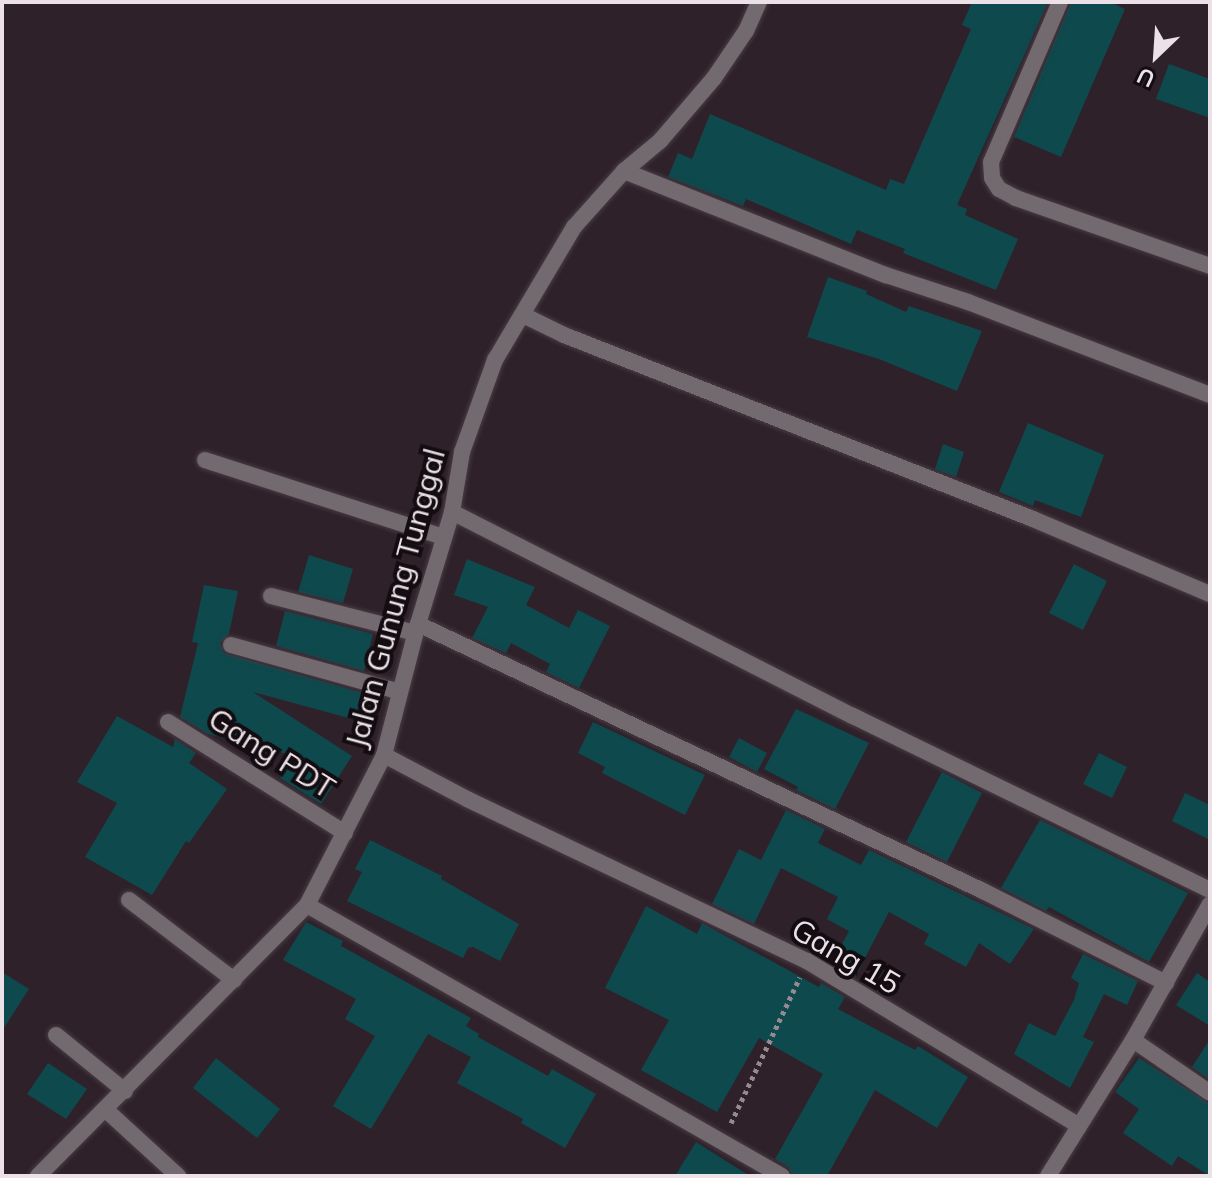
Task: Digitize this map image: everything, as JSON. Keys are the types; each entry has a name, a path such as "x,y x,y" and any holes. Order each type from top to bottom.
{"street":[{"name":"Jalan Gunung Tunggal","path":"38,1176 307,905 384,755 416,628 452,512 462,452 495,360 574,227 624,171 660,141 714,78 746,31 759,2"},
{"path":"1060,2 991,162 992,178 999,189 1016,198 1210,266"},
{"path":"624,171 886,275 968,302 1210,395"},
{"path":"523,315 564,335 1033,519 1210,594"},
{"path":"205,460 444,537"},
{"path":"452,512 853,716 1210,890"},
{"path":"271,596 416,628 983,891 1166,983"},
{"path":"231,645 400,692"},
{"name":"Gang PDT","path":"168,722 345,833"},
{"name":"Gang 15","path":"384,755 467,799 807,961 1079,1126"},
{"path":"129,900 234,980"},
{"path":"1048,1176 1133,1040 1210,904"},
{"path":"307,905 782,1176"},
{"path":"56,1035 125,1091"},
{"path":"1133,1040 1210,1093"},
{"path":"106,1110 178,1176"}],"path":[{"path":"722,1141 807,961"}],"building":[{"path":"972,2 1048,2 957,205 967,209 965,215 1018,239 996,290 903,253 905,249 857,230 851,244 746,199 743,206 668,177 678,153 692,159 710,114 886,190 890,179 904,184 971,29 962,25"},
{"path":"1071,2 1110,2 1125,9 1061,157 1014,137"},
{"path":"1169,64 1210,79 1210,118 1156,99"},
{"path":"828,277 867,291 866,294 906,312 909,306 982,331 957,391 879,359 807,337"},
{"path":"1028,423 1104,455 1081,517 1035,500 1033,506 999,492"},
{"path":"943,444 964,452 956,477 935,469"},
{"path":"309,555 353,569 343,603 298,592"},
{"path":"467,559 535,587 526,605 569,628 578,610 610,626 579,688 546,672 550,664 511,643 506,653 472,638 488,607 454,595"},
{"path":"1074,564 1107,581 1083,630 1049,613"},
{"path":"204,585 238,591 229,634 220,643 224,653 363,693 356,720 253,692 352,756 321,804 280,778 295,756 208,734 180,717 198,643 192,642"},
{"path":"285,611 373,634 364,671 276,646"},
{"path":"796,709 869,743 835,809 796,790 798,787 764,769"},
{"path":"117,716 173,747 175,739 196,753 189,763 227,789 189,843 186,841 152,895 85,857 117,803 77,782"},
{"path":"593,722 705,775 685,815 602,773 605,767 578,753"},
{"path":"739,738 767,753 757,772 729,757"},
{"path":"1099,753 1127,767 1112,798 1083,784"},
{"path":"942,772 982,793 947,862 906,842"},
{"path":"1185,793 1210,805 1210,840 1172,821"},
{"path":"786,810 825,829 818,843 861,865 869,850 1034,929 1010,964 979,943 966,967 924,944 929,934 889,912 855,977 832,963 849,931 827,919 838,897 781,868 754,924 712,904 739,849 761,860"},
{"path":"1040,820 1188,893 1149,962 1049,907 1046,911 1001,888"},
{"path":"370,840 442,876 441,879 519,924 500,961 473,947 468,948 463,958 347,901 362,872 355,869"},
{"path":"646,906 697,934 702,923 819,987 821,983 845,997 838,1009 915,1050 918,1046 968,1077 937,1128 875,1090 827,1176 793,1176 788,1167 775,1159 823,1074 759,1038 717,1112 641,1070 669,1020 605,988"},
{"path":"306,922 343,941 341,946 471,1018 466,1026 479,1034 478,1037 548,1076 552,1069 596,1094 565,1148 521,1123 523,1119 457,1083 471,1057 428,1034 371,1129 333,1106 375,1036 345,1019 356,999 283,960"},
{"path":"1083,954 1138,981 1127,1005 1104,994 1083,1037 1094,1042 1070,1088 1014,1054 1029,1023 1055,1036 1074,1000 1079,983 1071,978"},
{"path":"2,972 29,989 2,1031"},
{"path":"1197,973 1210,982 1210,1026 1176,1005"},
{"path":"1210,1039 1210,1080 1192,1067"},
{"path":"216,1058 280,1109 257,1138 193,1088"},
{"path":"1139,1058 1210,1104 1210,1176 1178,1156 1172,1166 1123,1133 1139,1109 1115,1092"},
{"path":"48,1063 87,1089 66,1119 27,1094"},
{"path":"696,1142 750,1176 675,1176"}]}
